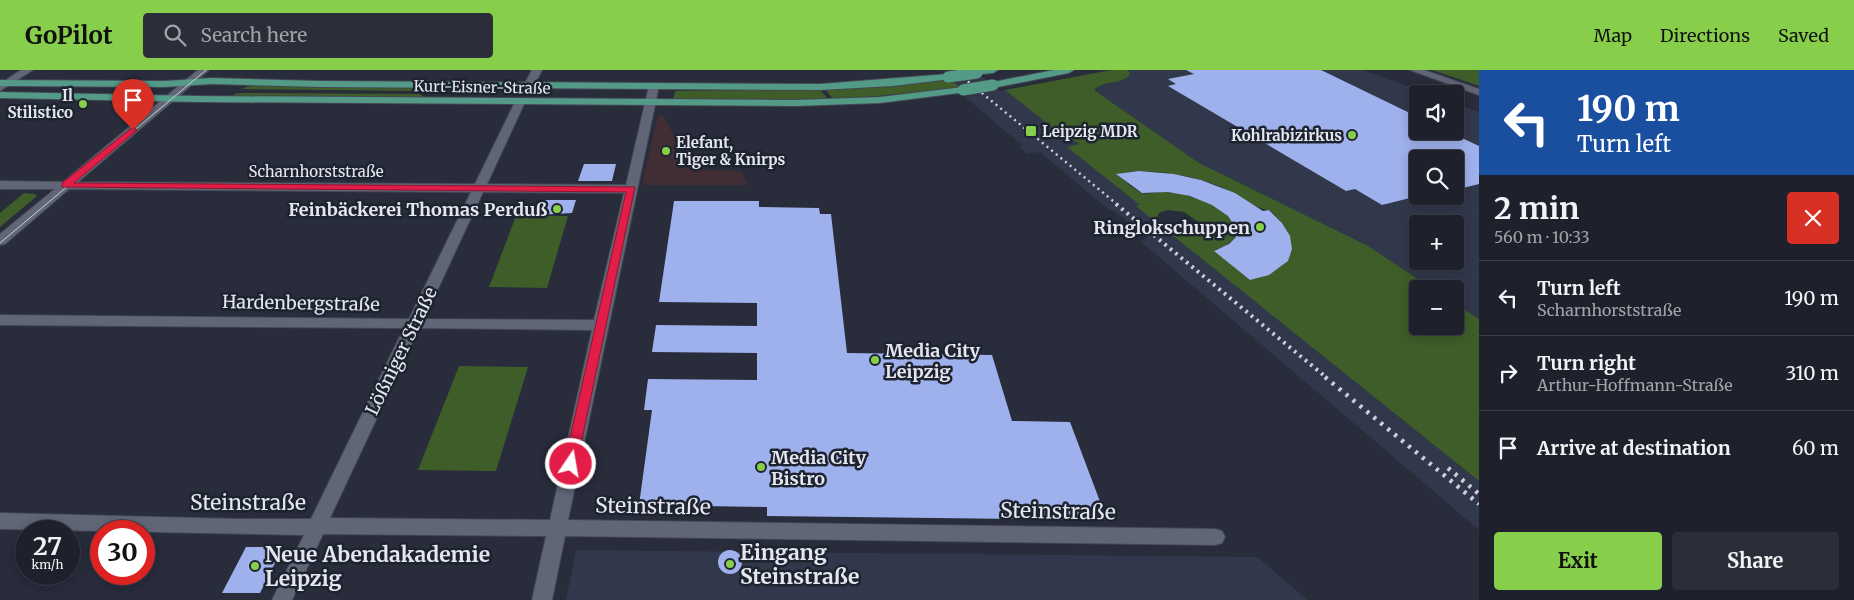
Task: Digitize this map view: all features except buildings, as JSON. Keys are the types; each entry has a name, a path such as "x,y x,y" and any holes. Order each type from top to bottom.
{"main road":[{"name":"Kurt-Eisner-Straße","path":"3,85 164,84 190,82 529,86 839,86 948,77 993,70"},
{"name":"Kurt-Eisner-Straße","path":"0,96 650,103 834,102 963,90 1069,70"}],"street":[{"path":"3,85 28,70"},
{"path":"0,241 204,70"},
{"path":"529,86 537,70"},
{"path":"1415,70 1479,92"},
{"path":"542,600 654,86"},
{"name":"Lößniger Straße","path":"282,600 520,102"},
{"name":"Scharnhorststraße","path":"0,185 631,189"},
{"name":"Hardenbergstraße","path":"0,320 601,325"},
{"name":"Steinstraße","path":"0,521 236,527 558,528 1215,537"}],"shaded area":[{"path":"942,70 974,70 1000,91 1005,90 1067,139 1071,138 1080,145 1068,147 1140,205 1137,206 1479,481 1479,530 1140,241 1147,238 1114,211 1110,211 1040,152 1027,154 1019,147 1023,146 965,97 969,96"},
{"path":"1128,70 1363,70 1409,87 1409,140 1464,140 1464,106 1479,112 1479,319 1464,309 1464,280 1419,280 1368,246 1199,163 1094,90 1098,85 1124,80 1130,73"},
{"name":"Elefant, Tiger & Knirps","path":"658,116 663,116 691,166 706,170 741,171 748,185 648,185 642,183"},
{"path":"576,550 1257,557 1308,600 566,600"}],"green space":[{"path":"1111,70 1128,70 1130,73 1124,80 1103,85 1094,90 1199,163 1368,246 1419,280 1409,280 1409,335 1464,335 1464,309 1479,319 1479,481 1136,206 1140,205 1067,147 1079,144 1071,138 1067,139 1005,90","holes":["1139,171 1190,177 1219,186 1259,207 1270,210 1288,233 1291,244 1290,253 1285,262 1277,269 1250,280 1214,250 1226,246 1236,237 1235,227 1230,218 1222,211 1200,200 1178,193 1142,193 1117,174","1167,210 1184,212 1197,221 1198,227 1188,232 1176,231 1165,226 1157,218 1159,213"]},
{"path":"1432,70 1479,70 1479,86"},
{"path":"950,79 961,88 834,100 825,89 887,86"},
{"path":"250,86 422,87 427,89 422,91 241,89"},
{"path":"819,89 829,100 673,101 675,91"},
{"path":"234,94 420,94 423,96 420,99 233,97"},
{"path":"24,193 37,196 0,227 0,213"},
{"path":"516,216 568,216 547,288 489,287"},
{"path":"459,366 528,367 496,471 418,470"}],"tram line":[{"path":"0,243 206,70"}],"railway":[{"path":"954,70 1118,205"},
{"path":"1116,204 1327,378"},
{"path":"1325,377 1479,504"},
{"path":"1448,468 1479,494"}],"place":[{"name":"Il Stilistico","path":"83,104"},
{"name":"Leipzig MDR","path":"1031,131"},
{"name":"Kohlrabizirkus","path":"1352,135"},
{"name":"Elefant, Tiger & Knirps","path":"666,151"},
{"name":"Feinbäckerei Thomas Perduß","path":"557,209"},
{"name":"Ringlokschuppen","path":"1260,227"},
{"name":"Media City Leipzig","path":"875,360"},
{"name":"Media City Bistro","path":"761,467"},
{"name":"Eingang Steinstraße","path":"730,564"},
{"name":"Neue Abendakademie Leipzig","path":"255,566"}],"route":[{"path":"133,130 66,185 631,189 571,464"}]}
